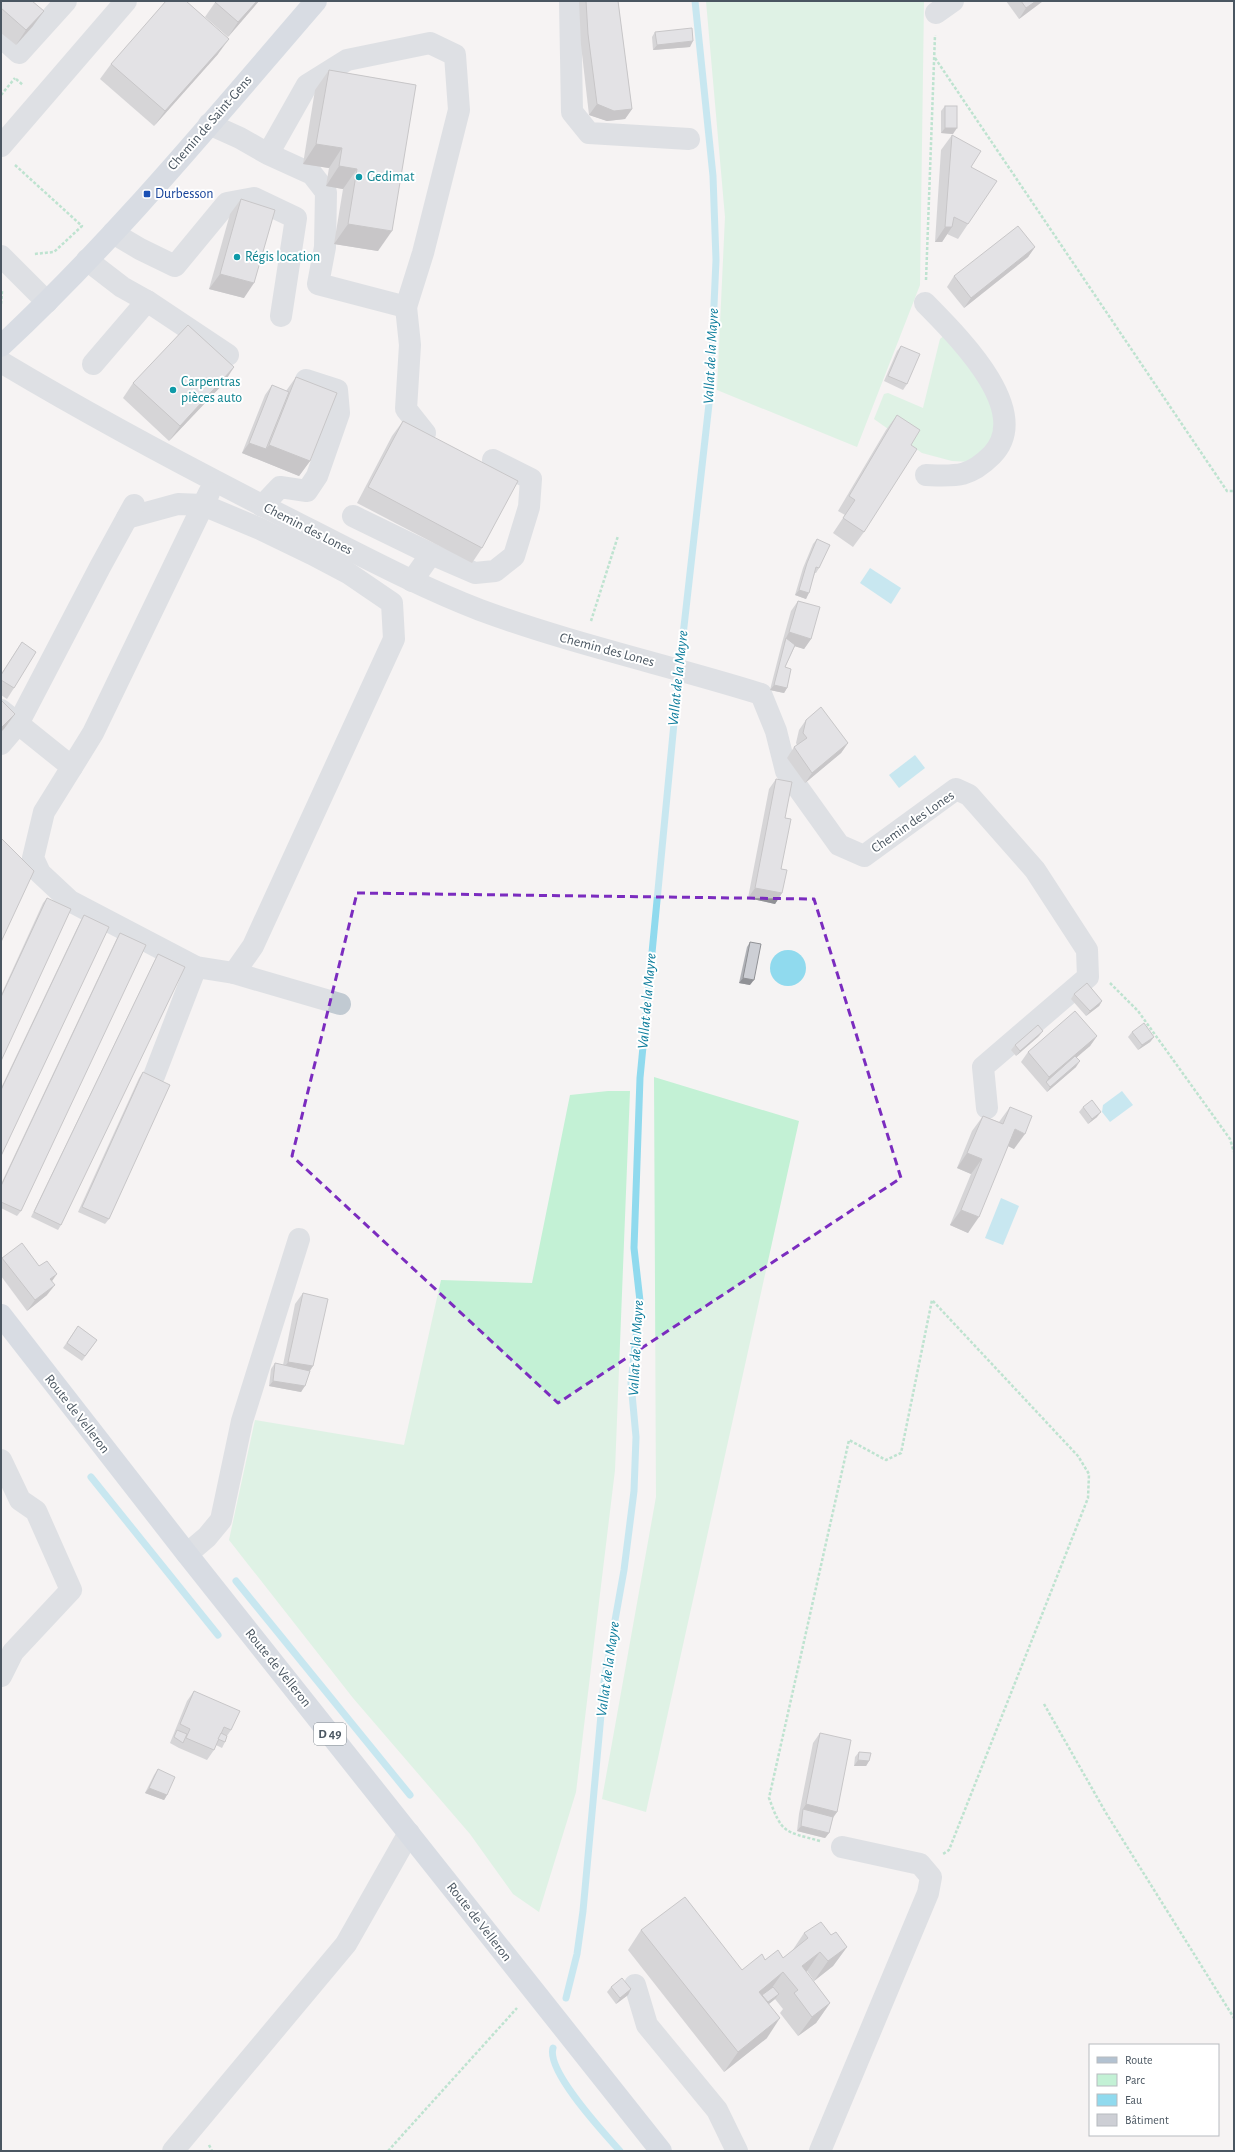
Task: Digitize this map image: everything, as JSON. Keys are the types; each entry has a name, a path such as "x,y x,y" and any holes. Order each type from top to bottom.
{"main road":[{"name":"Chemin de Saint-Gens","path":"1,346 47,302 113,233 316,1"},
{"name":"Route de Velleron","path":"1,1315 187,1554 661,2151"}],"lane":[{"path":"1,37 19,53 66,1"},
{"path":"1,146 126,1"},
{"path":"570,1 572,112 589,133 690,139"},
{"path":"936,14 953,1"},
{"path":"268,154 307,85 347,60 430,43 455,55 458,110 423,253 406,307 410,345 406,409 425,433"},
{"path":"209,124 240,138 268,154 312,174 326,192 325,247 318,284 406,307"},
{"path":"113,233 140,249 175,266 227,203 254,198 296,218 281,316"},
{"path":"3,258 47,302"},
{"path":"87,260 122,287 147,301 228,355"},
{"path":"93,364 147,301"},
{"path":"925,303 948,326 987,374 1002,404 1004,431 996,450 979,468 955,476 926,475"},
{"name":"Chemin des Lones","path":"1,362 78,408 214,482 412,581 478,609 549,635 683,671 761,694 776,731 786,771 839,845 864,856 956,789 969,795 1034,870 1087,950 1088,977 983,1067 987,1108"},
{"path":"262,506 280,487 307,491 317,476 339,413 337,390 306,380"},
{"path":"354,516 431,554 475,573 495,571 514,556 529,507 531,479 493,460"},
{"path":"214,482 93,733 44,812 33,858 40,873 70,901 196,967 234,973 340,1004"},
{"path":"1,744 18,724 132,509 178,504 203,505 258,528 348,573 392,603 394,639 253,946 234,973"},
{"path":"412,581 431,554"},
{"path":"1,710 72,767"},
{"path":"154,1076 196,967"},
{"path":"187,1554 207,1538 221,1520 242,1421 299,1239"},
{"path":"1,1676 13,1652 71,1590 36,1511 20,1500 2,1467"},
{"path":"173,2151 346,1944 409,1833"},
{"path":"820,2151 928,1894 931,1877 920,1864 842,1847"},
{"path":"635,1985 647,2025 717,2110 737,2151"}],"path":[{"path":"925,303 936,14"},
{"path":"935,58 1227,491 1234,491"},
{"path":"1,95 16,78 11,74"},
{"path":"3,258 14,250 34,254 54,252 82,226 15,164"},
{"path":"1,304 2,289"},
{"path":"581,644 597,607 618,536"},
{"path":"1110,982 1138,1011 1230,1139 1234,1152"},
{"path":"842,1847 787,1832 777,1820 768,1798 849,1440 886,1460 901,1452 932,1300 1078,1456 1088,1474 1088,1498 949,1850 924,1870"},
{"path":"1044,1704 1106,1813 1234,2018"},
{"path":"388,2151 533,1990"}],"highlighted area":[{"path":"357,893 814,899 901,1178 558,1403 292,1156"}],"green space":[{"path":"706,1 924,1 920,285 857,447 717,390 725,217"},
{"path":"945,335 990,388 996,435 971,462 952,461 922,453 874,419 884,394 888,393 923,408 940,339"},
{"path":"654,1077 799,1121 646,1812 602,1799 656,1497"},
{"path":"608,1091 630,1091 615,1470 576,1792 539,1912 513,1894 470,1834 353,1698 229,1540 255,1420 404,1445 441,1280 532,1283 570,1095"}],"water":[{"path":"870,568 901,588 891,604 860,583"},
{"path":"915,755 925,768 899,788 889,775"},
{"path":"788,950 801,955 806,968 801,981 788,986 775,981 770,968 775,955"},
{"path":"1122,1091 1133,1105 1110,1122 1102,1112 1103,1105"},
{"path":"1001,1198 1019,1206 1003,1245 985,1238"}],"building":[{"path":"1,1 32,1 44,11 26,30 1,8"},
{"path":"166,1 186,1 229,39 165,111 111,64"},
{"path":"257,1 238,22 215,2"},
{"path":"586,1 618,1 632,109 614,111 597,104 588,34"},
{"path":"1021,1 1036,1 1026,8"},
{"path":"692,28 693,41 657,45 655,32"},
{"name":"Gedimat","path":"329,70 416,85 392,231 348,224 357,169 339,166 342,148 316,144"},
{"path":"945,106 957,106 957,128 945,128"},
{"path":"952,135 981,151 971,167 997,181 968,224 954,217 952,227 945,227"},
{"name":"Régis location","path":"241,199 275,210 254,283 220,274"},
{"path":"1018,226 1035,247 971,298 954,276"},
{"name":"Carpentras pièces auto","path":"188,325 234,367 180,426 133,383"},
{"path":"901,346 920,354 907,384 888,376"},
{"path":"296,377 337,393 310,461 269,445"},
{"path":"272,385 289,392 266,449 249,443"},
{"path":"897,415 920,430 911,445 917,449 864,532 843,518 855,500 849,496"},
{"path":"403,421 518,481 482,548 368,487"},
{"path":"817,539 830,545 819,568 816,567 809,593 799,590 807,563"},
{"path":"798,601 820,607 811,639 789,632"},
{"path":"786,638 795,645 785,667 791,669 787,688 774,685"},
{"path":"22,642 36,652 14,688 1,680 1,675"},
{"path":"1,700 15,714 1,728"},
{"path":"821,707 848,743 812,773 794,747 807,738 803,733 806,720"},
{"path":"776,779 792,782 785,818 791,819 781,869 787,870 782,893 755,888"},
{"path":"1,838 34,871 1,942"},
{"path":"47,898 71,909 1,1061 1,997"},
{"path":"84,915 109,927 1,1156 1,1090"},
{"path":"120,933 146,945 21,1211 1,1202 1,1186"},
{"path":"750,942 761,944 754,980 743,978"},
{"path":"158,954 185,967 61,1225 34,1212"},
{"path":"1087,983 1102,1001 1090,1011 1074,994"},
{"path":"1075,1011 1097,1036 1049,1077 1028,1052"},
{"path":"1144,1023 1154,1037 1142,1045 1132,1032"},
{"path":"1038,1025 1043,1031 1020,1051 1015,1045"},
{"path":"1075,1056 1080,1061 1050,1087 1046,1082"},
{"path":"143,1072 170,1085 109,1219 82,1207"},
{"path":"1092,1100 1101,1112 1092,1119 1083,1107"},
{"path":"1010,1107 1032,1116 1025,1134 1015,1129 979,1217 961,1210 982,1159 967,1153 983,1116 1003,1124"},
{"path":"22,1243 39,1266 47,1261 57,1274 50,1279 55,1285 35,1300 2,1258"},
{"path":"303,1293 328,1299 313,1366 288,1362"},
{"path":"78,1326 97,1340 85,1356 67,1343"},
{"path":"275,1363 310,1371 305,1386 273,1381"},
{"path":"194,1691 240,1711 231,1730 224,1727 214,1750 186,1738 190,1729 180,1724"},
{"path":"177,1730 187,1734 183,1743 174,1737"},
{"path":"221,1733 227,1736 225,1742 218,1739"},
{"path":"820,1733 851,1740 837,1812 806,1804"},
{"path":"859,1752 871,1753 869,1761 858,1760"},
{"path":"158,1769 175,1777 167,1795 149,1788"},
{"path":"803,1809 833,1817 829,1833 801,1826"},
{"path":"685,1897 742,1970 762,1954 765,1960 778,1950 783,1958 808,1938 804,1933 821,1922 831,1935 836,1932 847,1947 828,1961 820,1952 802,1966 830,2003 812,2017 794,1993 798,1990 783,1972 759,1992 780,2018 738,2052 641,1930"},
{"path":"622,1978 631,1989 620,1998 611,1987"},
{"path":"773,1987 779,1994 768,2002 762,1995"}],"waterway":[{"name":"Vallat de la Mayre","path":"566,1998 577,1954 583,1911 604,1682 624,1570 634,1491 636,1437 631,1383 640,1301 634,1248 640,1078 679,671 710,395 716,260 713,176 695,1"},
{"path":"91,1477 218,1635"},
{"path":"236,1581 410,1795"},
{"name":"Vallat de la Mayre","path":"553,2048 553,2058 558,2071 567,2086 590,2117 620,2151"}],"place":[{"name":"Gedimat","path":"359,177"},
{"name":"Durbesson","path":"147,194"},
{"name":"Régis location","path":"237,257"},
{"name":"Carpentras pièces auto","path":"173,390"}]}
